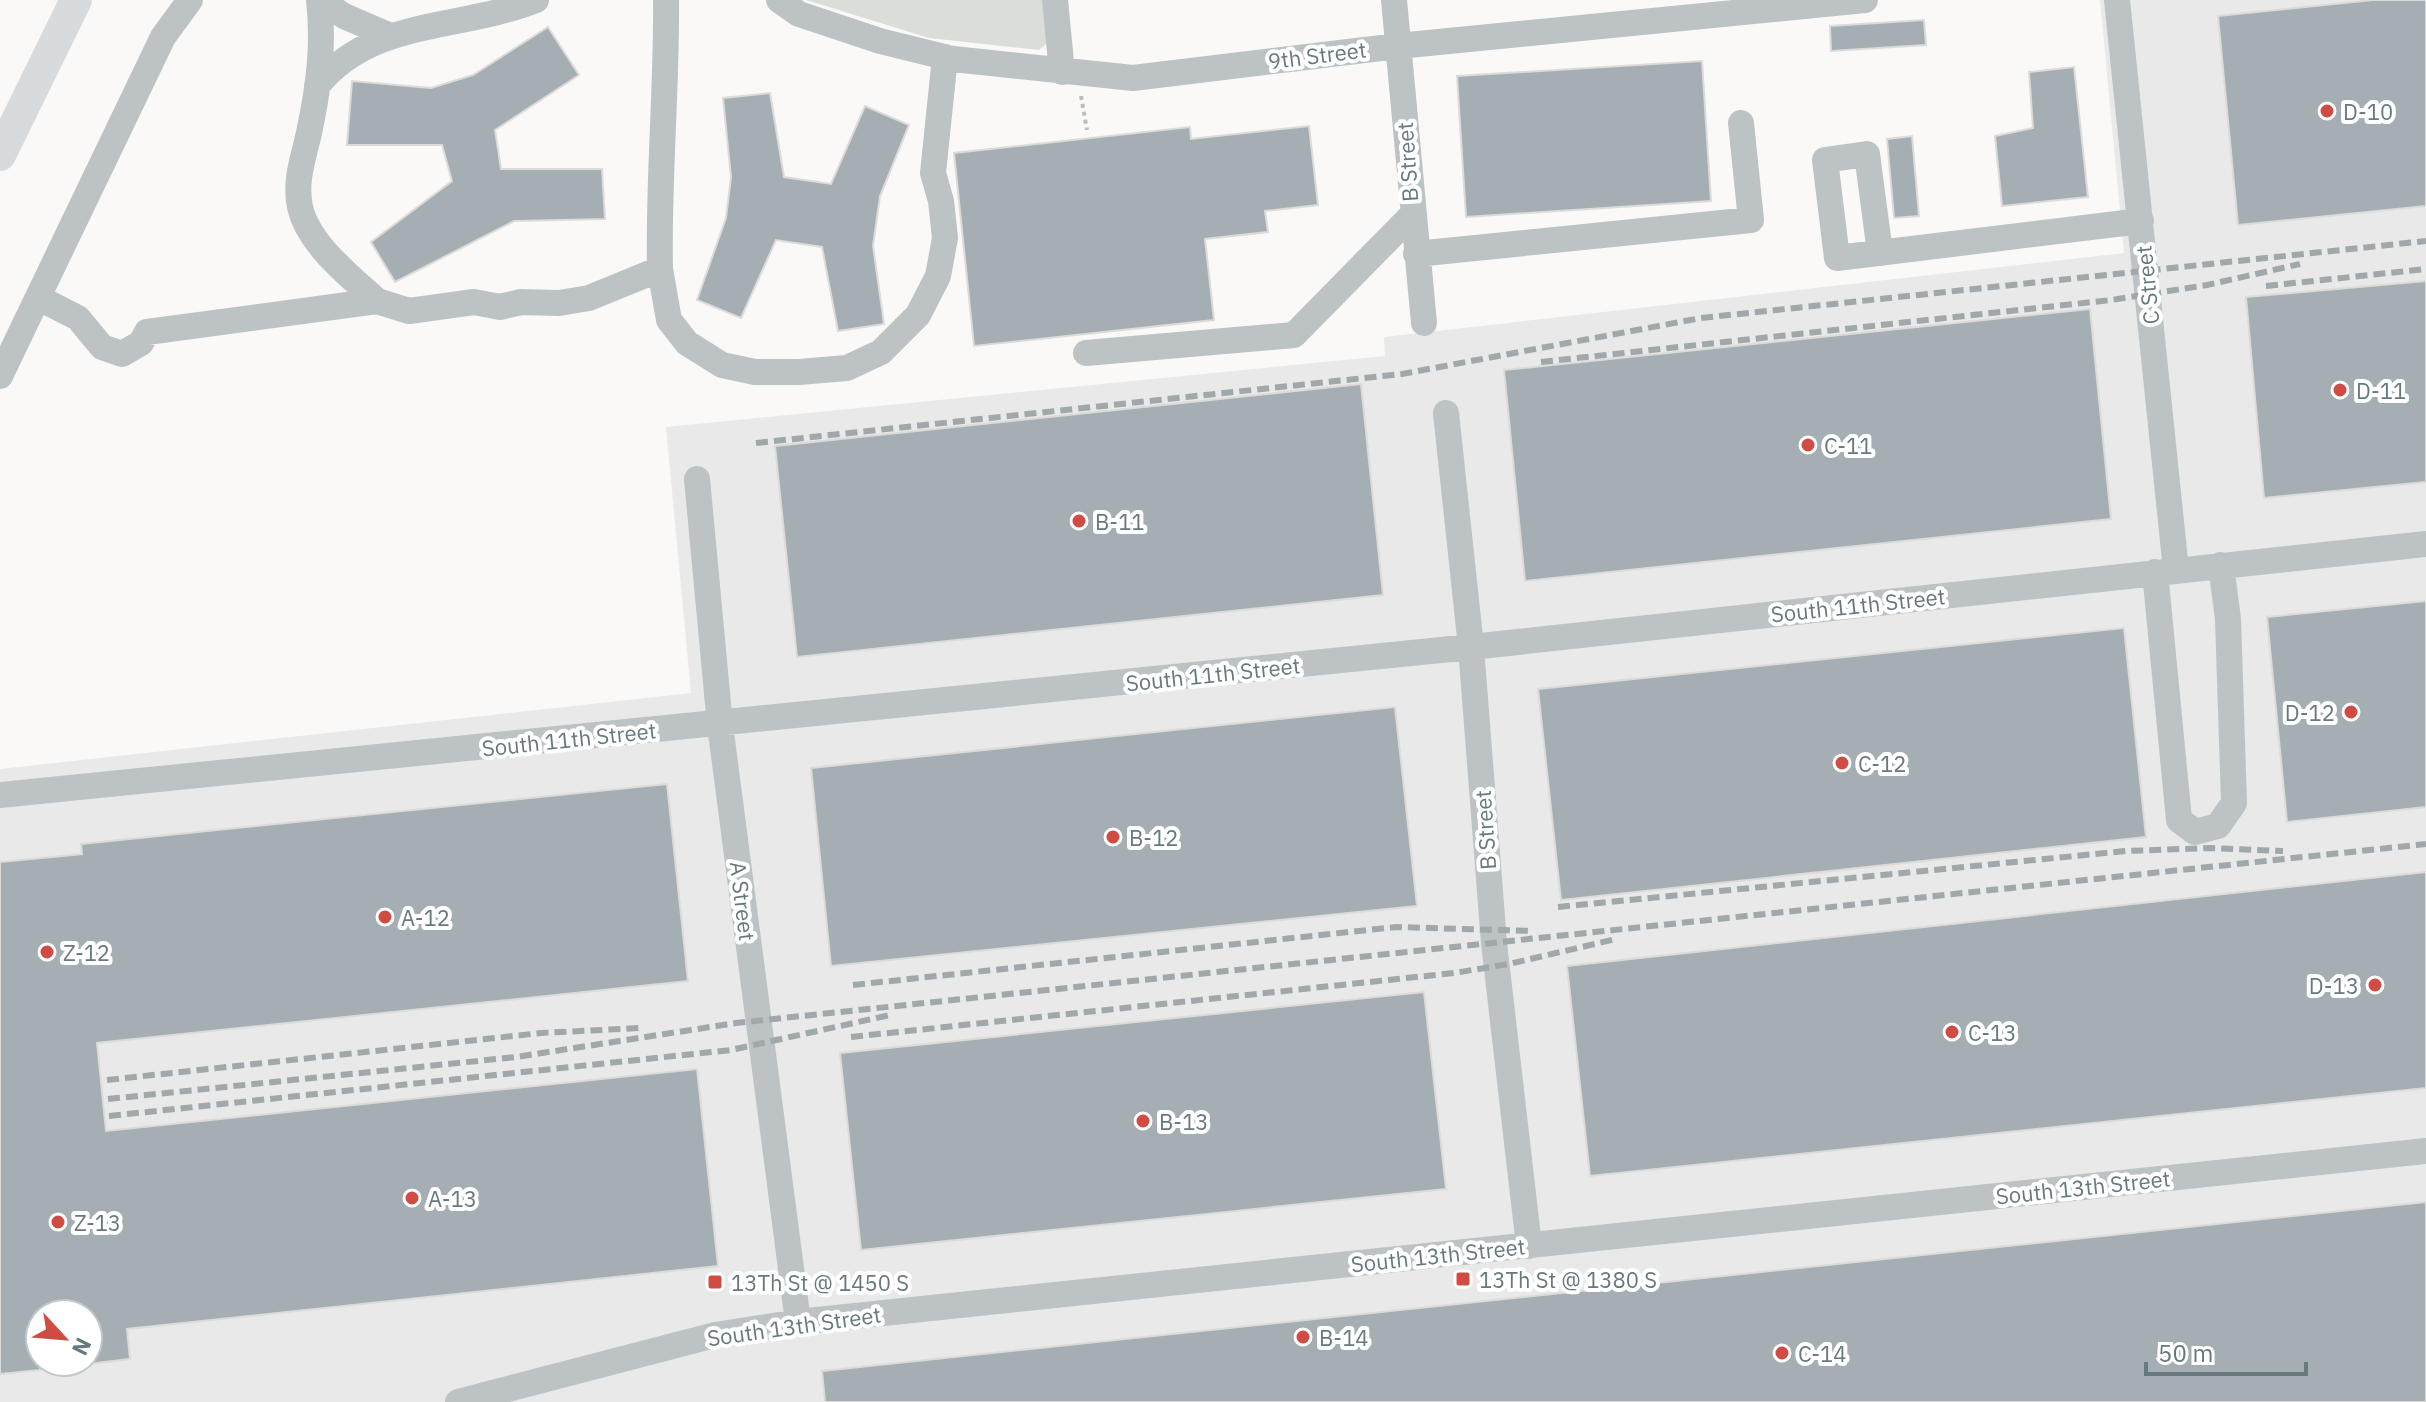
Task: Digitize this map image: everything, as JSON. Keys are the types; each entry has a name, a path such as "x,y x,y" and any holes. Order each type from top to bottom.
{"main road":[{"path":"0,155 76,0"}],"lane":[{"path":"0,376 163,37 190,0"},
{"path":"320,0 323,41 299,171 300,208 317,239 377,301"},
{"path":"320,0 344,16 388,35"},
{"path":"317,86 333,65 388,35 515,9 536,0"},
{"path":"666,0 667,58 658,195 660,269 669,320 687,343 722,365 755,372 847,368 881,352 918,315 938,276 945,238 941,201 933,173 945,57"},
{"name":"9th Street","path":"779,0 799,14 880,41 945,57 1133,78 1398,46 1865,0"},
{"path":"1055,0 1062,72"},
{"name":"B Street","path":"1394,0 1411,216 1424,323"},
{"name":"C Street","path":"2117,0 2141,221 2166,571 2179,820 2195,832 2218,826 2229,815 2234,803 2228,619 2221,565"},
{"path":"1416,254 1751,220 1741,123"},
{"path":"1086,353 1294,335 1411,216"},
{"path":"1880,253 2141,221"},
{"path":"39,298 78,318 102,347 122,354 141,343 147,332 377,301 409,311 474,302 500,307 521,302 559,303 589,298 660,269"},
{"name":"B Street","path":"1446,413 1471,647 1494,943 1529,1246"},
{"name":"A Street","path":"697,479 720,725 798,1322"},
{"name":"South 11th Street","path":"0,795 720,725 2426,544"},
{"name":"South 13th Street","path":"458,1402 715,1335 798,1322 2426,1151"}],"path":[{"path":"1081,96 1087,130"}],"shaded area":[{"path":"806,0 1049,0 1052,39 1039,50 929,38"},
{"path":"2100,0 2426,0 2426,1402 0,1402 0,769 691,693 666,427 1385,356 1384,337 2124,253"}],"building":[{"name":"D-10","path":"2373,0 2426,0 2426,206 2238,225 2218,16"},
{"path":"1924,20 1926,45 1831,51 1830,26"},
{"path":"548,27 579,75 495,130 501,169 602,169 605,219 514,221 395,282 371,242 452,181 442,145 347,145 352,81 431,88 473,75"},
{"path":"1702,61 1711,201 1466,217 1457,76"},
{"path":"2074,67 2088,197 2002,206 1995,136 2033,128 2029,72"},
{"path":"770,93 784,177 831,184 865,106 909,125 880,196 873,246 884,324 838,331 822,247 776,240 741,318 697,300 726,218 731,177 723,98"},
{"path":"1309,126 1318,205 1265,211 1268,232 1205,239 1214,320 974,346 954,153 1190,127 1191,139"},
{"path":"1912,136 1919,216 1894,218 1887,139"},
{"name":"D-11","path":"2426,281 2426,482 2264,498 2246,297"},
{"name":"C-11","path":"2090,309 2111,519 1525,581 1504,370"},
{"name":"B-11","path":"1361,384 1383,595 797,657 775,446"},
{"name":"D-12","path":"2426,601 2426,807 2287,822 2267,617"},
{"name":"C-12","path":"2124,628 2146,837 1561,900 1538,689"},
{"name":"B-12","path":"1395,707 1417,906 831,966 811,768"},
{"path":"667,784 688,981 97,1043 106,1131 697,1069 718,1266 127,1329 130,1359 104,1362 104,1298 24,1298 24,1372 0,1374 0,862 82,854 81,844"},
{"name":"C-13","path":"2426,872 2426,1088 1590,1176 1567,966"},
{"name":"B-13","path":"1424,992 1446,1189 861,1250 840,1053"},
{"path":"2426,1202 2426,1402 825,1402 822,1371"}],"railway":[{"path":"756,443 1402,374 1701,318 2426,241"},
{"path":"1541,362 2111,300 2207,285 2300,264"},
{"path":"2266,286 2426,269"},
{"path":"108,1099 516,1057 736,1023 2426,844"},
{"path":"1558,907 2126,851 2211,848 2283,851"},
{"path":"853,985 1396,927 1533,931"},
{"path":"851,1037 1454,973 1509,964 1616,939"},
{"path":"109,1116 731,1050 890,1015"},
{"path":"107,1080 541,1033 640,1028"}],"place":[{"name":"D-10","path":"2327,111"},
{"name":"D-11","path":"2340,390"},
{"name":"C-11","path":"1808,445"},
{"name":"B-11","path":"1079,521"},
{"name":"D-12","path":"2351,712"},
{"name":"C-12","path":"1842,763"},
{"name":"B-12","path":"1113,837"},
{"name":"A-12","path":"385,917"},
{"name":"Z-12","path":"47,952"},
{"name":"D-13","path":"2375,985"},
{"name":"C-13","path":"1952,1032"},
{"name":"B-13","path":"1143,1121"},
{"name":"A-13","path":"412,1198"},
{"name":"Z-13","path":"58,1222"},
{"name":"13Th St @ 1380 S","path":"1463,1279"},
{"name":"13Th St @ 1450 S","path":"715,1282"},
{"name":"B-14","path":"1303,1337"},
{"name":"C-14","path":"1782,1353"}]}
